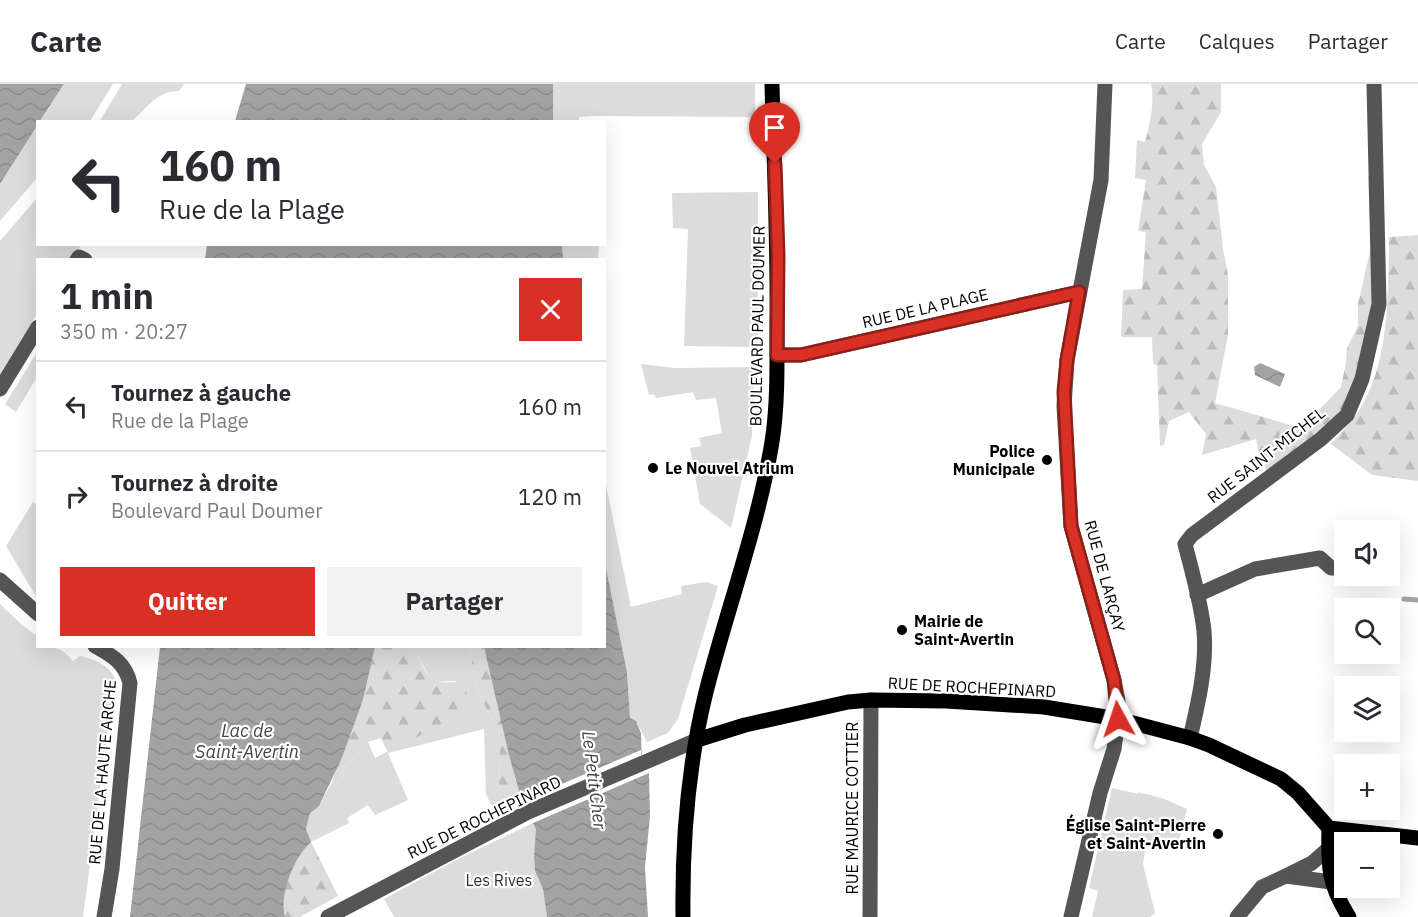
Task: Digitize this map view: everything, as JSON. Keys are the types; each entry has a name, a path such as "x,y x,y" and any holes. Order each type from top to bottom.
{"main road":[{"name":"BOULEVARD PAUL DOUMER","path":"683,917 682,878 685,833 697,740 706,693 768,463 775,408 778,256 772,84"},
{"name":"RUE DE ROCHEPINARD","path":"697,740 745,725 848,702 946,701 1044,707 1118,719 1190,738 1281,779 1298,793 1329,828"},
{"path":"1348,917 1335,893 1332,882 1329,828 1418,838"}],"street":[{"name":"RUE DE LARÇAY","path":"1071,917 1100,793 1114,749 1118,719 1114,680 1071,526 1064,392 1067,360 1101,180 1105,84"},
{"name":"RUE SAINT-MICHEL","path":"1190,738 1201,685 1204,632 1185,544 1192,535 1321,439 1347,415 1362,379 1379,304 1374,84"},
{"name":"RUE DE LA PLAGE","path":"777,355 801,355 1079,292"},
{"path":"0,389 36,330"},
{"path":"1197,595 1255,568 1320,558 1334,568"},
{"path":"0,580 36,612"},
{"name":"RUE DE LA HAUTE ARCHE","path":"99,648 115,657 127,670 130,683 113,858 104,917"},
{"name":"RUE MAURICE COTTIER","path":"870,917 871,700"},
{"name":"RUE DE ROCHEPINARD","path":"328,917 528,813 697,740"},
{"path":"1237,917 1262,887 1312,863 1329,848"},
{"path":"1286,876 1332,882"}],"green space":[{"path":"64,84 113,84 91,120 41,120"},
{"path":"122,84 184,84 179,91 159,97 133,120 101,120"},
{"path":"553,84 755,84 755,117 594,116 579,117 579,120 553,120"},
{"path":"1151,84 1221,84 1221,112 1202,144 1204,165 1216,187 1228,275 1228,335 1215,403 1294,426 1316,413 1341,387 1347,348 1358,326 1358,304 1371,247 1368,177 1373,179 1374,256 1371,307 1361,357 1351,386 1343,407 1332,423 1267,471 1256,439 1202,455 1206,434 1189,412 1169,421 1164,445 1160,446 1157,365 1153,364 1152,337 1121,337 1123,290 1142,289 1146,232 1138,231 1146,180 1135,178 1137,140 1145,142 1150,121"},
{"path":"36,128 36,179 0,221 0,184"},
{"path":"758,192 758,347 684,346 688,229 673,228 672,193"},
{"path":"36,199 36,246 80,246 73,258 36,258 36,316 0,374 0,241"},
{"path":"1418,235 1418,481 1372,475 1331,444 1358,412 1376,372 1385,327 1389,237"},
{"path":"562,246 599,246 598,258 563,258"},
{"path":"36,354 36,379 16,412 5,404"},
{"path":"641,364 675,368 755,367 752,436 731,528 700,504 690,448 701,446 699,438 722,433 716,398 696,400 693,392 656,398 654,394 649,395"},
{"path":"606,485 631,607 682,594 681,586 706,582 718,586 678,719 668,733 647,742 636,721 630,718 627,672 606,568"},
{"path":"33,502 36,504 36,596 6,546"},
{"path":"0,604 36,635 36,648 57,649 73,661 80,656 99,662 111,672 118,684 112,699 83,917 0,917"},
{"path":"375,648 414,648 430,678 440,682 462,684 467,695 467,707 459,714 388,753 381,738 368,742 331,784 363,700"},
{"path":"414,648 469,648 477,689 498,726 499,785 501,797 508,808 495,813 486,794 484,729 388,753 408,800 375,815 368,805 347,818 349,823 311,842 306,829 310,813 319,806 331,784 368,742 375,758 423,733 456,681 437,682 430,679"},
{"path":"469,648 484,648 522,801 508,808 501,797 499,785 498,726 477,689"},
{"path":"1112,788 1162,798 1187,809 1177,849 1146,845 1143,864 1155,913 1150,917 1092,917 1098,891 1089,888"},
{"name":"Les Rives","path":"533,823 537,829 535,871 543,889 547,917 394,917 384,899 456,860"},
{"path":"311,842 338,896 300,917 285,917 284,898 289,876 298,857"}],"water":[{"path":"0,84 64,84 41,120 36,120 36,128 0,184"},
{"path":"246,84 553,84 553,120 235,120"},
{"path":"207,246 562,246 563,258 205,258"},
{"path":"1260,363 1285,374 1280,387 1255,375 1254,367"},
{"name":"Le Petit Cher","path":"606,568 627,672 630,718 636,721 641,733 642,763 649,773 650,816 645,867 648,917 547,917 543,889 535,871 536,829 522,801 484,648 606,648"},
{"name":"Lac de Saint-Avertin","path":"160,648 375,648 363,700 341,760 319,806 310,813 306,829 311,842 299,857 289,876 284,898 285,917 130,917"}],"pier":[{"path":"641,750 642,763 649,773 533,823 522,801"}],"waterway":[{"path":"1404,599 1418,600"}],"place":[{"name":"Police Municipale","path":"1047,460"},
{"name":"Le Nouvel Atrium","path":"653,468"},
{"name":"Mairie de Saint-Avertin","path":"902,630"},
{"name":"Église Saint-Pierre et Saint-Avertin","path":"1218,834"}],"route":[{"path":"775,164 778,256 777,355 801,355 1079,292 1064,392 1071,526 1114,680 1118,701 1118,719"}]}
